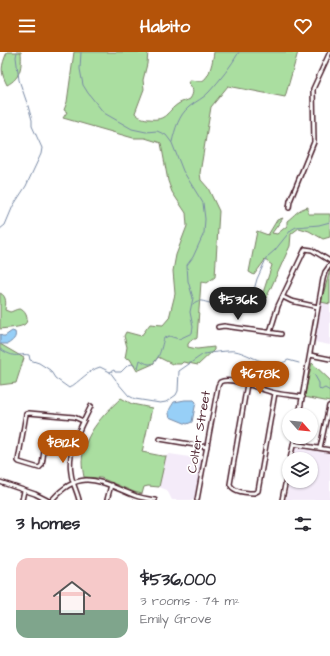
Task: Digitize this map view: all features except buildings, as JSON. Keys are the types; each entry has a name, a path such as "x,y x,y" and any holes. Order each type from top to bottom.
{"street":[{"path":"289,208 290,201 314,142 313,89 330,52"},
{"path":"270,332 278,306 305,249 312,250 330,261"},
{"path":"300,408 323,279 325,272 330,265"},
{"path":"283,297 291,301 318,307"},
{"path":"218,327 281,334"},
{"path":"310,355 330,359"},
{"name":"Colter Street","path":"197,500 220,382 226,380 255,385 275,393 303,396"},
{"path":"247,384 230,484 233,489 254,494 258,491 275,393"},
{"path":"79,500 73,483 70,465 74,444 91,406"},
{"path":"320,448 330,406"},
{"path":"74,444 55,440 48,441 45,444 42,465 38,468 18,461 26,414 74,417 83,422"},
{"path":"160,439 208,447"},
{"path":"291,452 293,444 330,450"},
{"path":"52,500 73,483 91,480 103,482 137,496 155,500"},
{"path":"0,482 40,496 47,500"},
{"path":"107,500 111,485"},
{"path":"282,500 284,488"},
{"path":"22,500 24,491"},
{"path":"136,500 137,496"}],"shaded area":[{"path":"321,302 330,304 330,345 314,342"},
{"path":"295,448 330,453 330,500 286,500 288,488 318,488 318,452 294,452"},
{"path":"170,454 202,459 194,500 172,500 167,490 159,487 166,456"}],"green space":[{"path":"7,52 21,52 21,67 15,79 7,85 2,69"},
{"path":"74,52 148,52 143,80 144,89 135,113 138,116 147,119 159,119 181,102 190,99 193,91 188,83 190,80 202,81 205,79 211,68 214,52 298,52 285,97 228,86 211,107 200,173 201,180 208,188 219,211 215,277 207,283 201,282 197,338 192,339 188,344 188,347 197,349 214,347 214,350 198,365 183,362 181,364 172,364 158,357 153,364 137,371 130,359 125,358 127,347 124,336 126,332 141,336 150,324 163,325 169,318 175,294 173,271 176,255 187,226 186,213 172,192 168,181 161,143 145,138 133,138 63,118 67,112 64,110 67,102"},
{"path":"308,207 308,214 330,214 330,237 323,239 309,231 299,228 291,234 290,246 263,305 260,302 272,265 265,260 254,275 249,272 257,231 268,235 277,220 283,218 272,233 277,234 287,226 287,221 297,212"},
{"path":"330,270 330,304 321,302"},
{"path":"0,293 5,298 5,310 10,312 21,309 25,313 27,320 25,324 17,327 0,329"},
{"path":"0,344 24,358 16,383 0,385"},
{"path":"312,363 330,380 330,402 304,397"},
{"path":"121,398 132,404 152,408 142,452 166,456 159,487 144,487 142,494 101,478 84,477 82,461 86,442 95,426"}],"water":[{"path":"12,331 15,332 14,339 8,344 0,344 0,334 5,336"},
{"path":"194,400 196,402 192,422 187,424 170,417 169,413 174,402"}],"waterway":[{"path":"0,229 5,225 13,206 26,186 41,154 42,148 32,126 32,120 19,80 16,57 17,52"},
{"path":"81,52 80,69 83,85 104,113 132,129 146,132 157,131 166,135 172,143 183,171 203,203 205,219 204,233 193,257 187,265 188,281 193,298 190,312 193,327 192,333 179,339 169,336 164,338 158,358 152,363 148,364 140,360 138,368 132,364 129,365"},
{"path":"172,142 180,118 189,107 205,96 218,82 239,52"},
{"path":"193,304 197,301 210,303 217,297 231,301 252,297 257,279 267,257 275,250 291,230 296,227 319,225 330,222"},
{"path":"0,349 9,354 29,355 30,360 39,363 50,370 55,378 69,388 100,367 110,372 116,380"},
{"path":"204,354 235,351 268,363 275,364 288,360 299,363"},
{"path":"117,382 129,396 135,399 160,403 166,402 176,395 178,391 179,371 202,355"},
{"path":"110,372 114,370 115,372 121,372 127,366"},
{"path":"314,374 319,383 319,388 321,390 325,388 330,391"}]}
